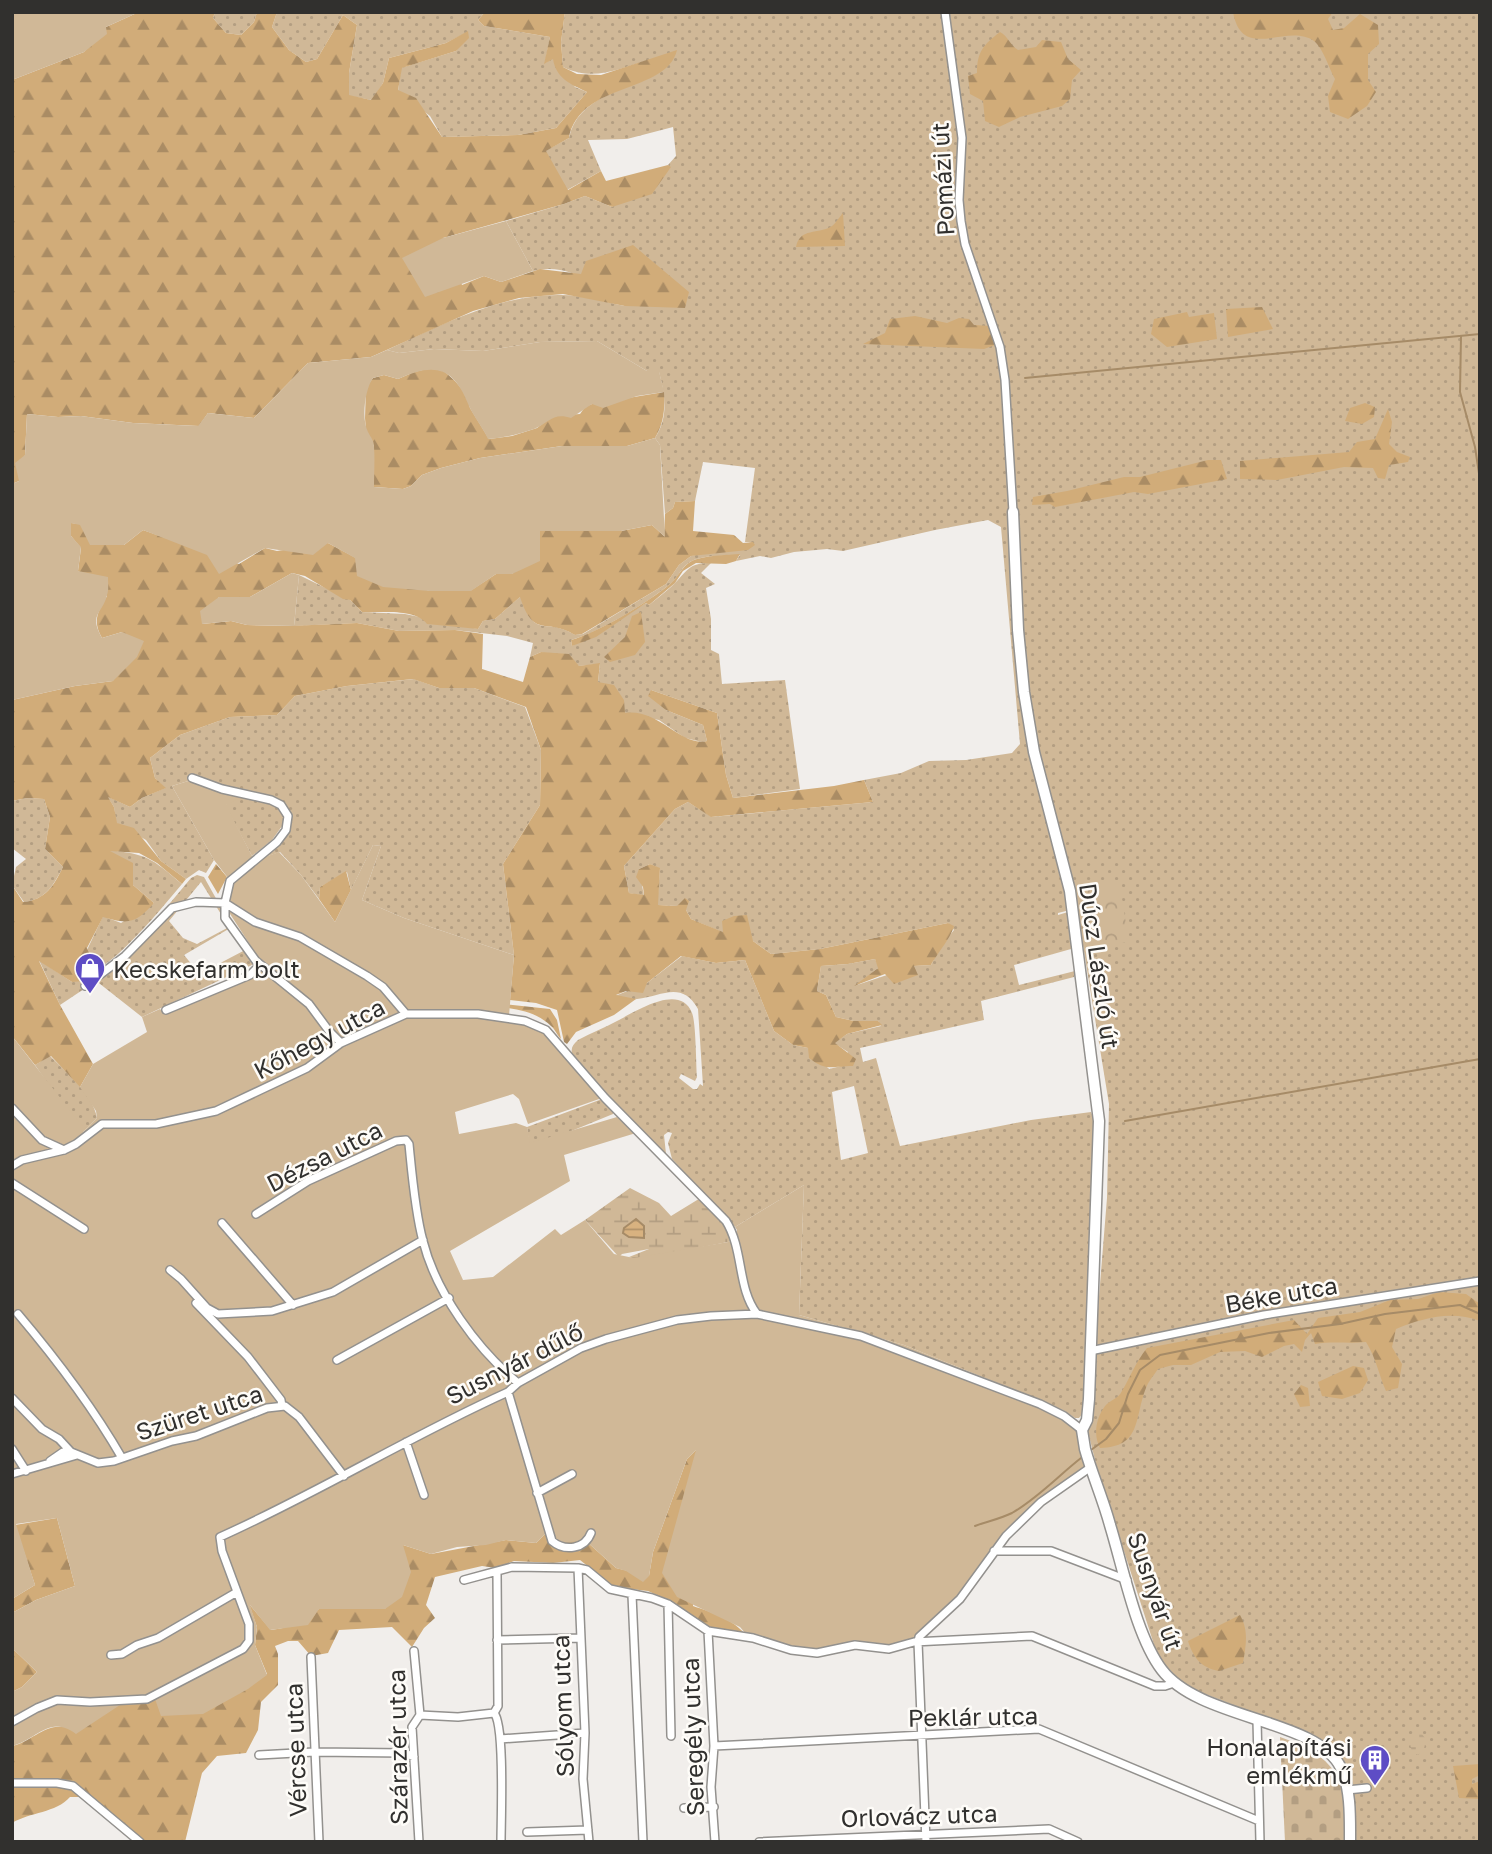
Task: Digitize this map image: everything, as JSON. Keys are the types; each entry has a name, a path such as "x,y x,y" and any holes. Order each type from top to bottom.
{"street":[{"name":"Pomázi út","path":"945,12 962,138 960,200 965,244 1000,347 1005,380 1013,512"},
{"name":"Dúcz László út","path":"1013,512 1018,630 1024,692 1034,752 1070,891 1099,1121 1087,1420 1082,1430"},
{"path":"192,778 222,789 271,800 281,806 288,816 286,830 277,842 230,881 225,918 260,965 276,975 309,1004 341,1043"},
{"path":"85,986 125,956 172,908 197,902 225,904 255,922 300,937 368,976 383,988 406,1014"},
{"path":"166,1010 250,975 260,965"},
{"name":"Kőhegy utca","path":"12,1166 22,1160 64,1150 102,1124 156,1124 216,1111 307,1068 341,1043 406,1014 478,1014 525,1021 546,1030 605,1098 726,1221 736,1240 748,1300 757,1314"},
{"path":"12,1108 42,1140 64,1150"},
{"name":"Dézsa utca","path":"256,1214 308,1181 403,1139 409,1144 422,1240"},
{"path":"12,1183 85,1229"},
{"path":"222,1223 293,1305"},
{"path":"196,1303 218,1314 272,1311 333,1292 422,1240 435,1274 466,1326 488,1355 518,1383"},
{"path":"170,1270 181,1279 248,1357 281,1400 282,1406"},
{"name":"Béke utca","path":"1090,1352 1264,1315 1480,1281"},
{"path":"337,1360 449,1298"},
{"path":"18,1314 78,1388 122,1458"},
{"name":"Susnyár dűlő","path":"237,1592 220,1537 344,1476 446,1420 508,1392 518,1383 581,1348 677,1320 757,1314 861,1336 1040,1405 1063,1416 1082,1430"},
{"path":"508,1392 554,1544 580,1546 588,1541 591,1533"},
{"path":"12,1398 43,1429 59,1439 74,1454"},
{"name":"Szüret utca","path":"12,1475 74,1454 98,1463 122,1458 172,1440 196,1436 267,1408 282,1406 292,1409 344,1476"},
{"name":"Susnyár út","path":"1082,1430 1088,1458 1127,1580 1152,1652 1163,1671 1174,1683 1202,1700 1310,1740 1328,1752 1343,1772 1347,1790 1350,1842"},
{"path":"407,1442 424,1495"},
{"path":"12,1449 26,1471"},
{"path":"926,1837 919,1637 960,1599 1006,1536 1088,1458"},
{"path":"537,1493 572,1474"},
{"path":"994,1551 1051,1550 1127,1580"},
{"path":"464,1580 512,1567 578,1568 587,1570 610,1589 668,1604 708,1631 753,1638 791,1650 817,1653 855,1645 889,1649 918,1642 1032,1636 1155,1686 1174,1683"},
{"name":"Sólyom utca","path":"578,1568 585,1733 583,1779 589,1842"},
{"path":"494,1713 498,1706 497,1573"},
{"path":"12,1723 57,1700 90,1702 147,1699 243,1649 250,1641 250,1628 237,1592 158,1638 137,1645 122,1654 111,1655"},
{"path":"632,1595 643,1842"},
{"path":"668,1604 671,1736"},
{"path":"929,1629 939,1641"},
{"name":"Seregély utca","path":"708,1631 714,1746 711,1787 715,1842"},
{"path":"497,1640 579,1638"},
{"name":"Szárazér utca","path":"414,1651 420,1715 412,1727 419,1842"},
{"name":"Vércse utca","path":"311,1657 318,1842"},
{"path":"420,1715 458,1717 494,1713"},
{"path":"494,1713 498,1717 500,1739 501,1842"},
{"path":"1257,1720 1260,1842"},
{"name":"Peklár utca","path":"714,1746 1039,1729 1259,1821"},
{"path":"500,1739 585,1733"},
{"path":"259,1755 314,1752 405,1753 414,1757"},
{"path":"12,1783 57,1783 73,1786 141,1842"},
{"path":"1347,1790 1367,1788"},
{"path":"684,1808 714,1807"},
{"name":"Orlovácz utca","path":"759,1842 926,1837 1049,1829 1078,1842"},
{"path":"527,1832 588,1830"}],"green space":[{"path":"12,12 139,12 106,27 107,34 84,52 12,80"},
{"path":"139,12 215,12 213,18 226,33 241,35 254,22 257,12 277,12 272,27 289,50 306,62 317,59 343,15 357,25 349,73 349,95 371,100 383,83 389,58 446,43 468,31 469,38 456,51 402,68 398,90 416,98 442,137 518,135 556,128 587,92 561,76 553,59 544,64 550,37 484,26 478,20 485,12 565,12 561,42 563,67 577,74 601,75 677,50 670,64 657,74 589,106 576,120 569,138 546,151 568,190 601,171 606,181 668,165 671,167 652,194 612,207 585,196 443,238 462,285 484,276 501,282 540,269 581,274 586,261 633,245 689,292 685,308 625,306 563,294 519,298 473,311 371,357 308,363 254,418 208,413 199,426 27,414 25,455 19,481 12,484 12,80 84,52 106,27"},
{"path":"215,12 257,12 254,22 241,35 226,33 213,18"},
{"path":"277,12 485,12 478,20 484,26 550,37 545,63 553,58 575,87 587,92 556,128 518,135 442,137 430,116 398,91 401,68 456,51 468,32 446,43 389,58 383,83 372,100 349,96 349,73 357,25 343,15 317,59 306,62 289,50 272,27"},
{"path":"565,12 1480,12 1480,1842 1353,1842 1353,1789 1340,1757 1317,1738 1185,1686 1158,1657 1088,1432 1107,1198 1109,1104 1074,890 1070,910 1058,915 1068,912 1077,968 1074,977 981,1001 984,1020 860,1048 863,1062 876,1058 900,1146 1031,1120 1091,1112 1095,1122 1084,1412 1079,1418 904,1345 799,1315 804,1185 735,1227 672,1159 668,1143 672,1133 664,1135 666,1154 574,1059 572,1048 578,1040 645,1006 678,1000 686,1004 692,1013 697,1077 695,1081 681,1074 679,1078 693,1089 697,1089 700,1084 703,1086 698,1009 692,1000 678,992 634,999 615,996 647,983 682,956 716,963 745,960 774,1031 793,1045 808,1048 829,1069 841,1066 848,1052 834,1043 847,1034 881,1026 878,1021 854,1021 836,1017 826,995 817,991 821,966 875,959 879,967 857,985 914,966 931,965 940,947 954,930 948,923 820,949 771,954 753,941 724,933 691,919 686,910 677,906 657,905 660,869 650,864 639,869 644,896 629,893 624,866 675,809 688,802 712,817 873,802 864,780 901,773 929,761 966,760 1012,753 1020,744 1001,527 988,520 843,551 827,549 794,552 771,558 760,556 736,561 740,555 697,559 649,600 609,624 571,640 572,646 646,603 649,605 688,569 697,564 711,563 701,573 715,584 706,588 711,619 711,650 719,654 722,684 785,680 800,789 733,798 726,775 717,713 651,690 666,710 703,725 707,741 702,742 685,738 659,720 625,714 598,682 600,664 579,666 541,652 530,657 533,643 507,636 455,630 399,631 357,623 294,626 299,575 350,600 362,612 405,614 478,629 483,621 495,619 521,596 526,610 536,624 556,627 575,635 583,634 666,584 679,565 691,556 753,542 745,542 755,468 703,462 695,501 675,502 673,508 665,514 660,445 655,438 664,414 659,372 647,371 597,341 540,342 483,351 434,349 399,353 387,350 450,321 515,300 569,295 625,306 594,284 571,273 547,269 533,271 506,221 585,196 612,207 670,168 668,165 676,156 673,127 627,139 588,140 601,171 567,190 545,151 569,138 581,113 592,104 655,75 649,60 595,74 574,71 563,67 561,42","holes":["1071,949 1075,971 1019,985 1014,965","854,1086 868,1153 841,1160 832,1092"]},
{"path":"1233,12 1333,12 1328,19 1333,30 1344,28 1360,14 1378,25 1379,44 1368,54 1368,80 1376,92 1367,106 1348,119 1330,112 1328,96 1335,79 1317,44 1303,36 1255,39 1238,27"},
{"path":"1000,32 1018,50 1036,47 1042,40 1061,42 1068,59 1081,70 1072,80 1070,99 1062,106 1020,117 999,127 985,121 983,101 970,94 968,76 977,73 982,50"},
{"path":"843,213 845,246 796,247 805,234 827,229"},
{"path":"506,221 533,271 501,282 484,276 425,297 402,258 443,238"},
{"path":"1262,307 1273,329 1228,337 1226,309"},
{"path":"1187,312 1189,317 1214,313 1217,339 1167,347 1151,334 1154,319"},
{"path":"915,316 947,323 959,318 969,319 974,325 990,326 995,345 984,349 863,344 885,333 890,319"},
{"path":"597,341 647,371 659,371 664,392 637,396 603,408 592,404 571,418 555,417 528,431 488,439 457,383 450,376 433,370 398,379 384,375 373,378 364,412 366,426 374,445 374,487 403,489 411,486 422,475 480,458 562,446 627,446 655,438 660,445 665,537 652,525 621,531 540,531 540,561 512,574 496,574 471,591 429,591 383,587 357,576 355,558 328,543 313,555 265,548 219,574 207,555 143,530 124,545 90,545 80,525 71,523 71,536 81,547 78,571 108,577 108,593 96,618 102,638 122,632 144,641 137,657 113,681 75,686 12,700 12,484 19,481 15,463 25,455 27,414 198,426 208,413 254,418 308,363 371,357 387,350 399,353 434,349 483,351 540,342"},
{"path":"431,368 443,370 466,394 470,408 489,439 512,436 537,428 552,416 580,414 585,407 592,404 664,392 662,421 655,438 627,446 562,446 480,458 422,475 411,486 403,489 374,487 374,446 366,431 366,387 373,378 384,375 398,379"},
{"path":"1365,403 1375,407 1374,417 1362,424 1345,421 1350,408"},
{"path":"1388,409 1392,422 1389,444 1397,452 1410,457 1408,462 1389,465 1385,479 1378,478 1373,468 1344,467 1277,480 1240,479 1240,461 1349,452 1357,442 1375,439"},
{"path":"1208,460 1221,460 1227,479 1148,494 1134,492 1055,507 1050,504 1032,505 1033,497 1124,477 1140,477"},
{"path":"695,501 693,531 734,535 743,543 753,542 755,545 748,550 691,556 679,565 666,584 582,634 575,635 536,623 530,619 520,597 495,619 483,621 478,629 427,624 422,619 406,613 362,612 350,600 343,599 305,576 292,573 250,597 219,597 202,624 231,621 247,625 289,626 357,623 399,631 455,630 483,634 482,669 523,682 530,657 541,652 569,654 579,666 600,663 598,682 614,685 624,700 625,713 648,716 688,738 707,741 703,725 666,710 648,696 651,690 717,713 726,775 733,798 864,780 873,802 711,817 688,802 675,809 624,866 629,893 644,895 643,887 636,877 639,869 650,864 660,868 658,905 677,906 685,898 689,901 686,910 691,919 723,932 722,921 747,915 753,941 771,954 820,949 948,923 954,926 931,965 914,966 918,975 894,984 885,974 854,986 878,968 875,959 821,966 817,991 826,995 836,1017 854,1021 878,1021 882,1025 847,1034 835,1043 856,1059 853,1066 821,1065 809,1058 808,1048 793,1045 774,1031 745,960 716,963 681,956 647,983 643,993 626,991 616,995 636,999 614,1015 576,1032 567,1044 564,1042 557,1010 536,1003 510,1000 514,955 503,864 540,805 541,750 526,707 474,688 439,688 413,679 347,686 295,696 277,715 230,717 180,735 150,758 155,778 166,788 142,798 130,807 108,797 114,807 117,823 134,828 161,861 186,879 182,884 157,863 139,853 110,851 133,863 133,885 154,903 142,915 132,920 119,921 103,917 87,948 95,967 83,981 72,982 39,961 93,1064 80,1087 51,1056 35,1065 12,1036 12,885 23,902 31,901 48,890 63,867 45,849 50,817 44,799 12,801 12,700 75,686 113,681 122,632 102,638 99,632 97,616 107,596 78,571 81,548 71,536 71,523 80,524 124,545 143,530 239,564 265,548 277,551 328,543 429,591 470,591 496,574 512,574 539,531 621,531 652,525 664,536 665,514 673,508 675,502"},
{"path":"740,554 736,561 726,564 696,563 683,571 675,583 649,605 646,603 596,637 572,646 571,640 608,624 661,591 692,561"},
{"path":"292,573 299,575 294,626 247,625 231,621 202,624 200,611 219,597 250,597"},
{"path":"641,612 645,642 635,655 610,662 604,657 625,637 632,616"},
{"path":"414,679 439,688 474,688 525,707 541,750 540,805 503,864 514,955 404,918 362,900 381,846 373,845 351,890 347,872 320,887 319,899 280,852 262,858 280,838 285,822 272,840 252,856 225,805 240,796 198,778 172,786 214,860 206,873 199,870 186,879 161,861 146,840 116,823 114,807 107,796 130,807 142,798 165,788 155,778 150,758 180,735 230,717 277,715 295,696 347,686"},
{"path":"198,778 241,797 226,805 252,856 262,858 279,852 301,875 335,922 373,845 381,846 362,900 404,918 514,955 509,1016 552,1038 578,1073 602,1098 528,1124 519,1099 513,1094 455,1112 459,1134 516,1123 527,1127 530,1143 617,1117 636,1133 564,1155 570,1181 450,1251 463,1280 493,1277 555,1229 561,1235 585,1220 614,1254 634,1258 734,1241 737,1230 735,1227 804,1185 799,1315 904,1345 1063,1410 1085,1435 1094,1465 1041,1502 1006,1536 970,1586 918,1642 889,1649 855,1645 817,1653 791,1650 746,1634 740,1627 677,1597 662,1573 696,1450 687,1459 653,1552 649,1576 643,1582 616,1568 586,1541 552,1543 546,1533 536,1543 506,1540 486,1545 457,1547 431,1554 403,1545 411,1572 402,1597 385,1609 319,1609 308,1625 270,1630 250,1605 257,1627 255,1645 267,1675 203,1714 161,1716 155,1699 124,1704 120,1700 120,1705 76,1734 67,1729 50,1727 12,1746 12,1692 22,1687 37,1672 12,1648 12,1613 36,1600 75,1586 57,1518 16,1524 35,1585 12,1599 12,1036 83,1127 83,1132 97,1118 96,1111 80,1087 93,1064 147,1032 142,1017 160,1009 162,1011 267,965 258,957 221,900 228,878 214,860 172,786"},
{"path":"44,799 50,817 45,849 63,867 44,895 24,902 12,885 16,867 26,859 12,848 12,801"},
{"path":"107,850 132,853 148,859 182,884 127,946 84,982 87,987 60,1005 39,960 72,982 103,916 121,923 154,903 133,885"},
{"path":"216,864 227,877 218,894 208,877"},
{"path":"346,871 351,890 335,922 319,899 320,887"},
{"path":"197,875 204,877 232,927 184,955 198,972 247,949 256,961 142,1017 95,980 150,927 191,878","holes":["201,882 229,927 197,944 183,938 169,921"]},
{"path":"1119,880 1129,942 1086,948 1077,887"},
{"path":"483,1002 550,1009 557,1020 561,1039 551,1026 530,1013 505,1008 454,1005"},
{"path":"50,1056 78,1084 95,1109 97,1118 82,1133 35,1065"},
{"path":"602,1099 613,1110 613,1114 547,1141 531,1145 529,1143 527,1127"},
{"path":"630,1188 659,1203 671,1216 702,1197 725,1222 733,1241 636,1260 629,1257 649,1249 622,1254 619,1257 585,1220"},
{"path":"1439,1292 1466,1294 1480,1304 1480,1321 1458,1316 1437,1317 1396,1329 1392,1347 1402,1364 1398,1388 1386,1391 1366,1342 1315,1344 1311,1333 1305,1340 1302,1352 1294,1344 1262,1357 1245,1351 1220,1352 1191,1365 1173,1365 1158,1369 1147,1386 1130,1436 1114,1446 1100,1448 1096,1432 1099,1416 1105,1406 1120,1394 1147,1348 1294,1320 1307,1334 1318,1318 1360,1312 1390,1300 1418,1299"},
{"path":"1353,1366 1364,1368 1368,1380 1360,1393 1342,1399 1322,1396 1318,1382"},
{"path":"1301,1385 1308,1388 1310,1406 1300,1407 1294,1394"},
{"path":"697,1449 693,1606 728,1620 746,1635 712,1629 691,1619 666,1599 648,1591 614,1587 580,1560 553,1563 514,1561 496,1568 482,1566 435,1577 426,1605 435,1618 424,1628 412,1647 392,1627 339,1630 328,1653 311,1656 298,1641 288,1641 275,1646 278,1654 278,1685 261,1702 258,1730 246,1753 217,1756 202,1773 185,1842 140,1842 87,1797 70,1797 58,1806 12,1823 12,1746 45,1730 66,1727 119,1700 125,1704 267,1674 255,1645 257,1627 249,1604 271,1630 283,1628 319,1609 385,1609 403,1545 431,1554 506,1540 536,1543 546,1533 586,1541 616,1568 649,1576 653,1552 687,1459"},
{"path":"57,1518 75,1586 36,1600 12,1613 12,1599 35,1585 15,1525"},
{"path":"1240,1615 1246,1632 1243,1663 1219,1671 1213,1670 1195,1657 1188,1641"},
{"path":"12,1648 37,1672 22,1687 12,1692"},
{"path":"1420,1732 1426,1739 1424,1749 1418,1755 1412,1752 1410,1744"},
{"path":"1280,1737 1316,1754 1336,1774 1344,1803 1345,1842 1285,1842"},
{"path":"1480,1764 1480,1775 1472,1779 1472,1784 1480,1781 1480,1799 1459,1798 1453,1766"}],"shaded area":[{"path":"636,1219 644,1226 644,1238 629,1237 623,1233 624,1228"}],"waterway":[{"path":"1025,378 1480,334"},
{"path":"1461,336 1460,392 1475,447 1480,480"},
{"path":"1125,1121 1480,1059"},
{"path":"1091,1450 1106,1439 1119,1423 1128,1394 1140,1370 1160,1355 1269,1333 1340,1324 1385,1314 1460,1305 1480,1314"},
{"path":"975,1526 1021,1507 1081,1458"}],"place":[{"name":"Kecskefarm bolt","path":"90,995"},
{"name":"Honalapítási emlékmű","path":"1375,1787"}]}
